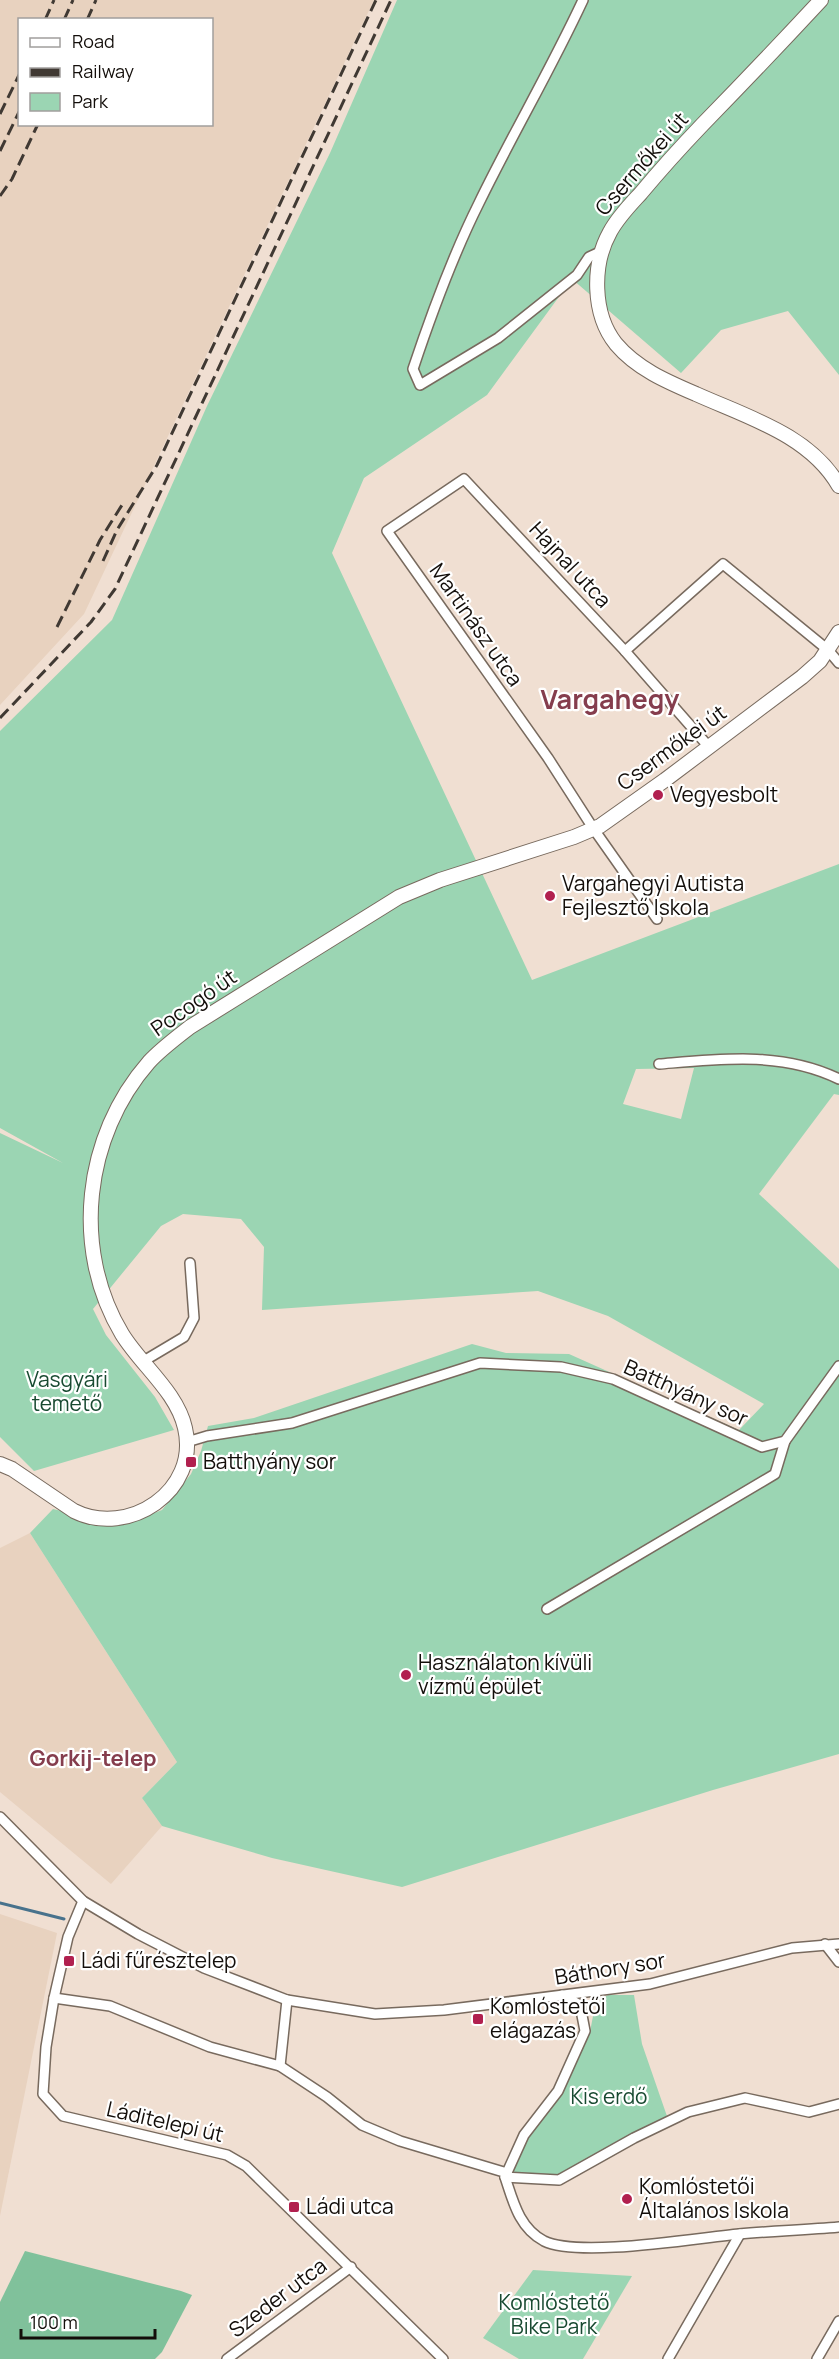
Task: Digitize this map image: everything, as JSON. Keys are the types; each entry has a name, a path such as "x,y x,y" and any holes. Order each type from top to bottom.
{"main road":[{"name":"Csermőkei út","path":"821,0 664,165 618,220 602,251 597,275 598,297 605,321 616,343 635,361 655,375 778,431 798,443 821,460 839,486"},
{"name":"Csermőkei út","path":"504,860 574,837 629,805 802,677 828,650 839,632"},
{"name":"Pocogó út","path":"0,1464 12,1469 61,1504 83,1516 95,1519 117,1520 135,1515 151,1507 167,1493 183,1467 187,1442 183,1418 122,1334 103,1294 96,1268 91,1229 92,1188 101,1145 112,1119 138,1076 162,1049 190,1027 399,897 440,880 504,860"}],"street":[{"path":"583,0 566,38 478,204 442,285 413,369 420,385 498,338 577,275 589,257 602,251"},
{"name":"Hajnal utca","path":"387,531 464,479 625,651 709,747"},
{"name":"Martinász utca","path":"387,531 548,758 593,828 657,919"},
{"path":"625,651 723,564 828,650 839,663"},
{"path":"659,1064 737,1058 790,1062 839,1078"},
{"path":"142,1362 184,1337 194,1318 190,1263"},
{"name":"Batthyány sor","path":"187,1442 207,1436 292,1423 480,1363 561,1368 613,1379 762,1447 785,1441"},
{"path":"547,1609 775,1474 785,1441 839,1366"},
{"name":"Báthory sor","path":"0,1816 83,1901 138,1934 204,1968 287,2000 375,2014 444,2010 650,1984 792,1948 839,1944"},
{"name":"Láditelepi út","path":"83,1901 68,1937 54,1998 46,2047 43,2094 63,2116 227,2155 246,2166 443,2359"},
{"path":"825,1944 839,1962"},
{"path":"562,1995 580,2005 585,2031 558,2091 524,2134 506,2175 519,2219 543,2241 572,2248 626,2246 740,2234 839,2227"},
{"path":"54,1998 110,2006 210,2047 280,2066 327,2097 362,2125 400,2141 506,2175 560,2180 634,2138 688,2112 745,2098 809,2112 839,2104"},
{"path":"280,2066 287,2000"},
{"path":"668,2359 740,2234"},
{"name":"Szeder utca","path":"227,2359 351,2267"},
{"path":"817,2359 839,2321"}],"shaded area":[{"path":"0,0 374,0 84,614 0,705"},
{"path":"30,1533 177,1762 142,1798 162,1826 111,1884 0,1792 0,1548"},
{"path":"0,1914 57,1933 0,2216"}],"green space":[{"name":"Vasgyári temető","path":"397,0 839,0 839,375 788,311 721,330 681,373 572,279 487,395 364,478 332,553 532,980 839,864 839,1095 834,1094 759,1194 839,1269 839,1754 713,1790 402,1887 272,1858 162,1826 142,1798 177,1762 30,1533 53,1509 70,1513 97,1526 131,1522 162,1510 191,1474 208,1426 254,1418 472,1344 506,1353 569,1354 739,1430 764,1404 608,1316 538,1291 262,1310 264,1247 241,1219 183,1214 161,1226 93,1309 106,1335 155,1397 174,1430 34,1471 0,1437 0,1133 63,1163 0,1128 0,731 112,620 207,406 330,153","holes":["694,1068 681,1119 623,1104 636,1069"]},
{"name":"Kis erdő","path":"608,1995 634,1995 642,2044 669,2122 559,2180 507,2173 524,2135 558,2091 590,2032 593,2016 601,1999"},
{"path":"25,2251 192,2295 162,2352 155,2359 0,2359 0,2302"},
{"name":"Komlóstető Bike Park","path":"533,2270 632,2276 583,2359 519,2359 483,2338"}],"waterway":[{"path":"0,1903 64,1919"}],"railway":[{"path":"46,18 54,0"},
{"path":"65,18 73,0"},
{"path":"88,18 96,0"},
{"path":"103,561 117,530 157,465 376,0"},
{"path":"0,718 91,622 115,589 391,0"},
{"path":"0,114 18,77"},
{"path":"0,151 18,114"},
{"path":"0,196 12,179 37,126"},
{"path":"57,627 100,540 122,505"}],"place":[{"name":"Vegyesbolt","path":"658,795"},
{"name":"Vargahegyi Autista Fejlesztő Iskola","path":"550,896"},
{"name":"Batthyány sor","path":"191,1462"},
{"name":"Használaton kívüli vízmű épület","path":"406,1675"},
{"name":"Ládi fűrésztelep","path":"69,1961"},
{"name":"Komlóstetői elágazás","path":"478,2019"},
{"name":"Komlóstetői Általános Iskola","path":"627,2199"},
{"name":"Ládi utca","path":"294,2207"}],"district":[{"name":"Vargahegy","path":"610,700"},
{"name":"Gorkij-telep","path":"93,1758"}]}
